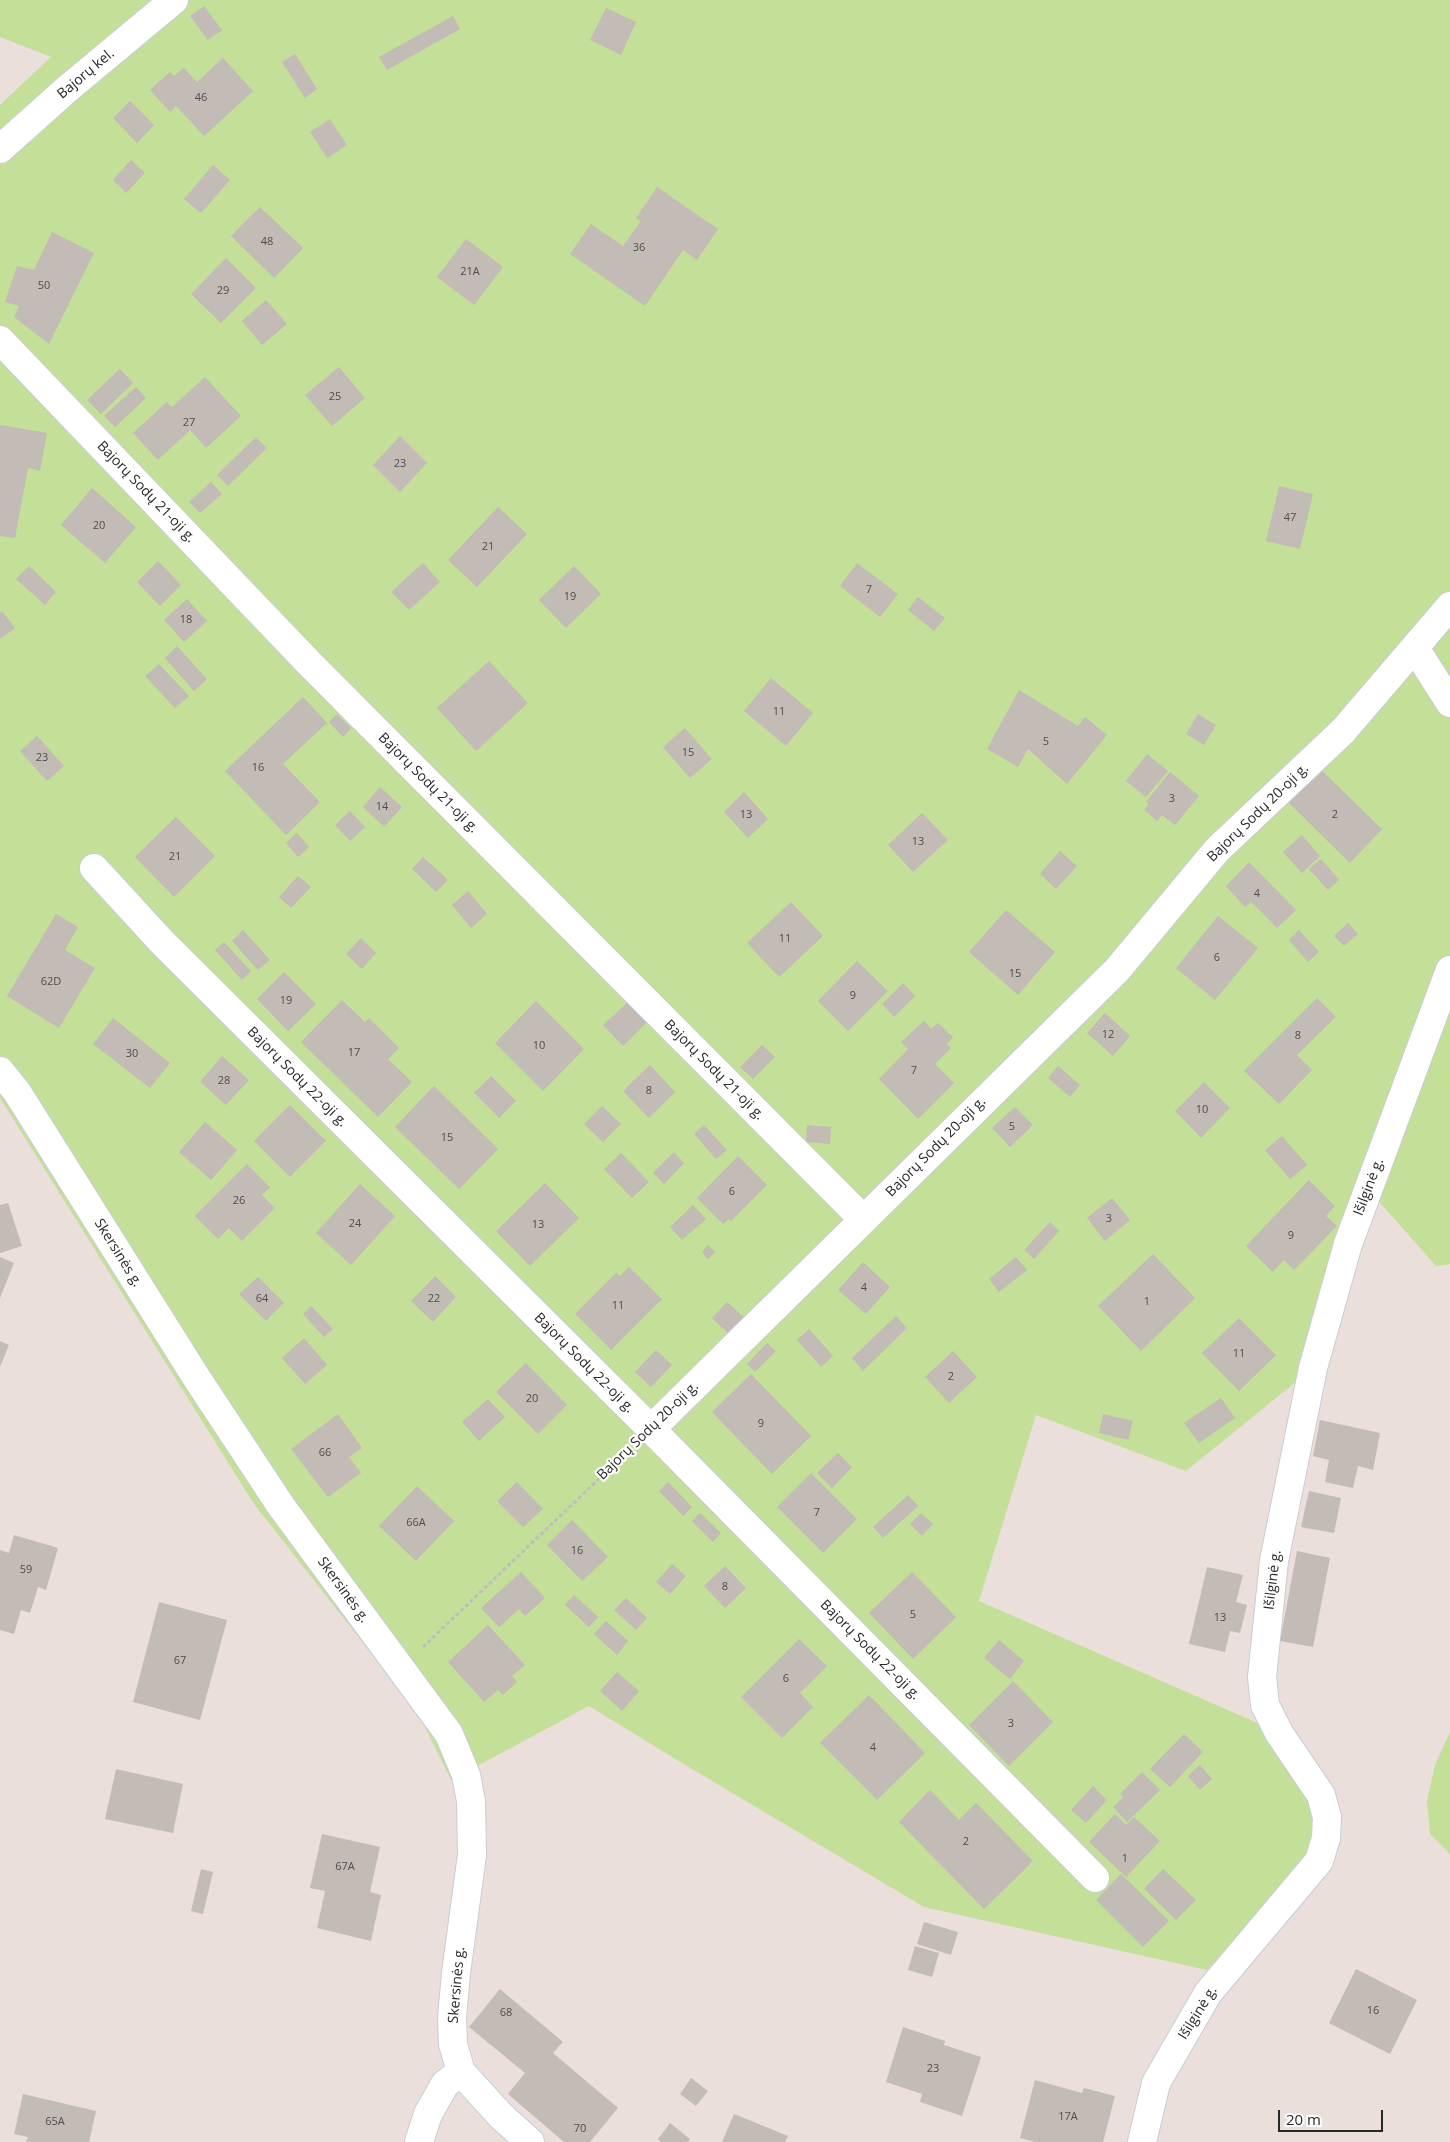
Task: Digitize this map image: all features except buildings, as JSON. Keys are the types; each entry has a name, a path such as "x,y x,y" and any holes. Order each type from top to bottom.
{"street":[{"name":"Bajorų kel.","path":"0,150 66,90 174,0"},
{"name":"Bajorų Sodų 21-oji g.","path":"0,340 309,663 863,1219"},
{"name":"Bajorų Sodų 20-oji g.","path":"651,1429 1117,970 1217,850 1343,731 1450,606"},
{"path":"1415,648 1450,703"},
{"name":"Bajorų Sodų 22-oji g.","path":"94,868 162,942 651,1429 1095,1878"},
{"name":"Išilginė g.","path":"1142,2142 1156,2082 1208,1993 1319,1861 1326,1838 1327,1817 1321,1795 1279,1733 1265,1705 1262,1677 1274,1560 1313,1368 1348,1244 1450,970"},
{"name":"Skersinės g.","path":"0,1072 17,1092 196,1378 281,1506 449,1734 466,1775 471,1800 472,1855 456,1973 452,2018 453,2044 461,2072 501,2116 530,2142"},
{"path":"419,2142 428,2114 446,2084 461,2072"}],"path":[{"name":"Bajorų Sodų 20-oji g.","path":"401,1668 651,1429"}],"green space":[{"path":"0,0 1450,0 1450,1264 1436,1266 1367,1188 1313,1368 1186,1471 1036,1415 979,1601 1271,1729 1309,1796 1315,1816 1313,1838 1306,1861 1207,1970 924,1907 589,1706 451,1780 418,1713 254,1504 0,1098 0,105 51,57 0,37"},
{"path":"1450,1732 1450,1854 1430,1834 1427,1801 1435,1765"}]}
